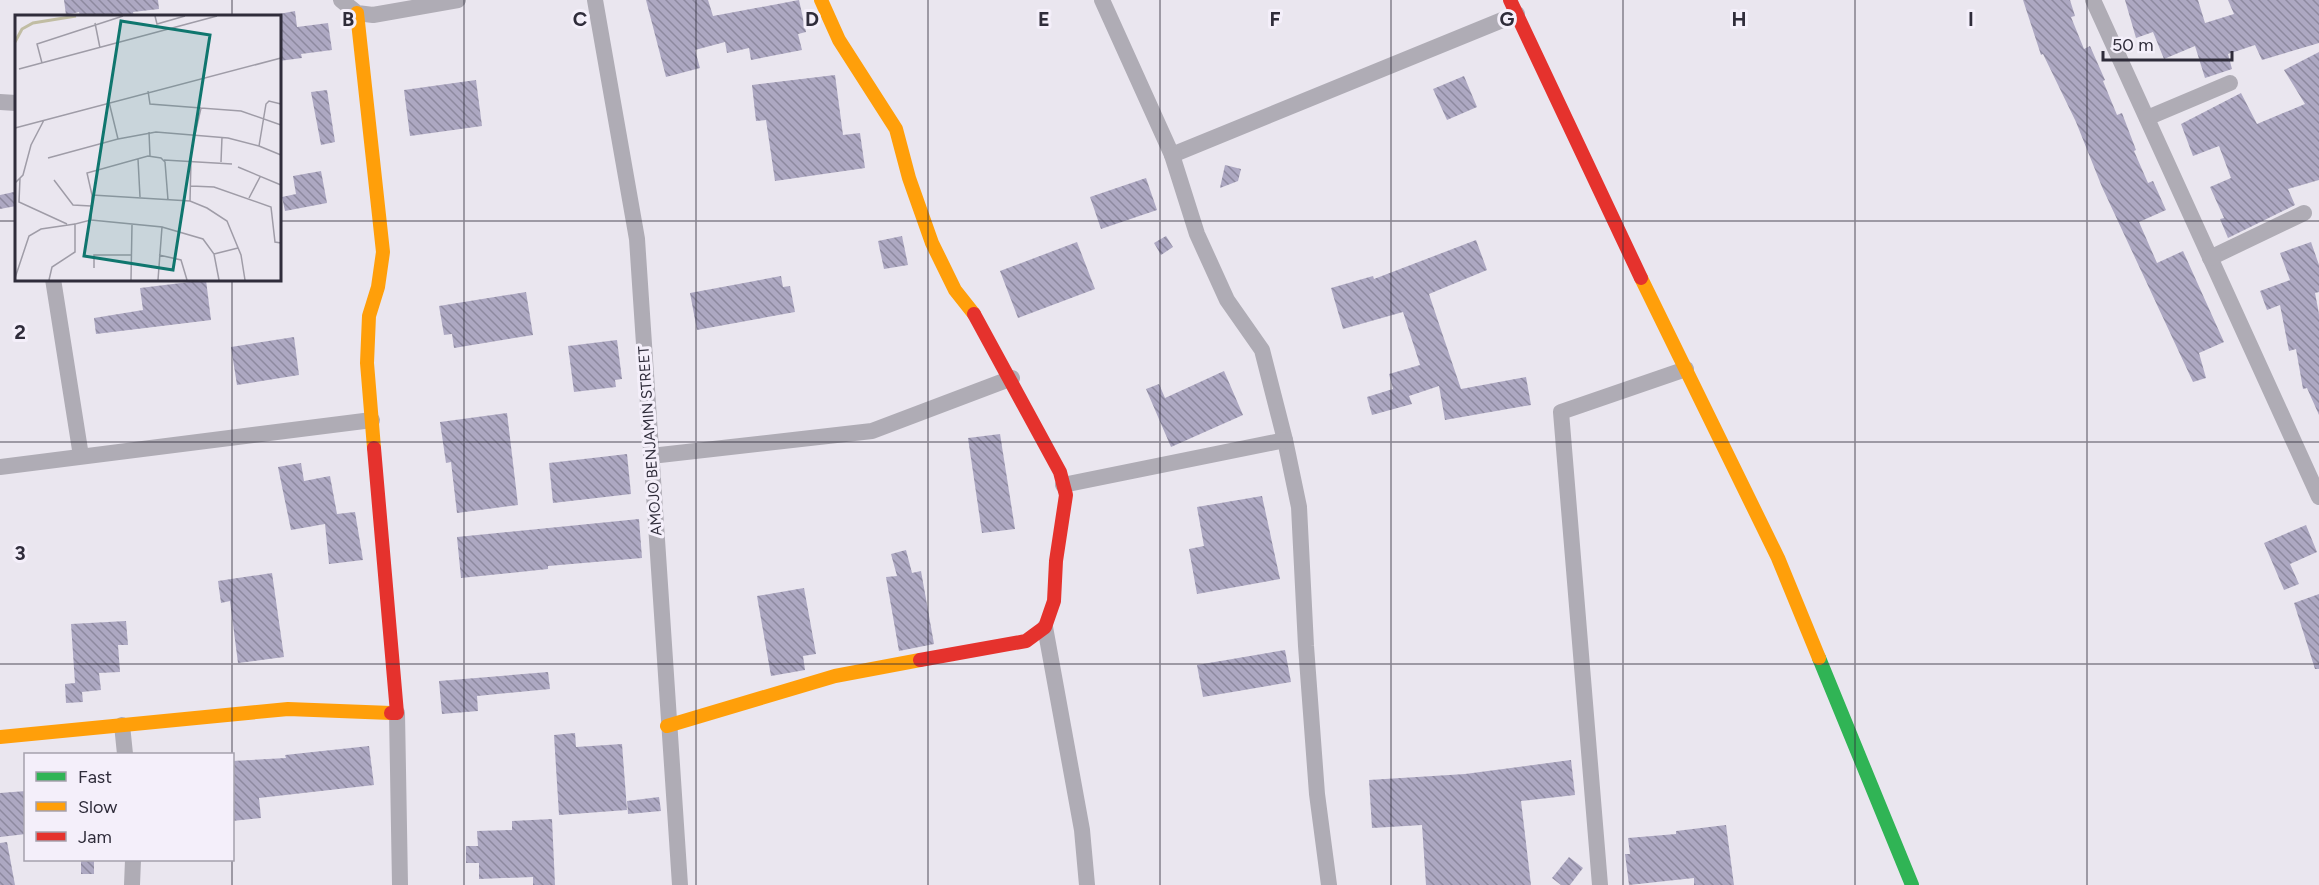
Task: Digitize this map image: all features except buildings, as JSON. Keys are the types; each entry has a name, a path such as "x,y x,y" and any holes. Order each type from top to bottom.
{"street":[{"path":"341,0 357,13 373,15 458,0"},
{"name":"AMOJO BENJAMIN STREET","path":"595,0 637,239 667,726 680,885"},
{"path":"821,0 839,40 896,129 909,178 932,243 954,290 981,323 1060,472 1066,495 1056,561 1054,601 1045,627 1082,830 1087,885"},
{"path":"1102,0 1172,155 1197,234 1227,300 1262,350 1299,507 1317,794 1331,883"},
{"path":"2093,0 2319,497"},
{"path":"1172,155 1513,7 1617,229 1778,558 1912,885"},
{"path":"357,13 384,252 378,287 369,316 368,363 397,713 400,885"},
{"path":"2147,118 2230,83"},
{"path":"0,102 15,103"},
{"path":"2210,258 2304,213"},
{"path":"53,280 81,456"},
{"path":"1600,885 1561,412 1686,369"},
{"path":"651,456 872,431 1012,378"},
{"path":"0,467 372,420"},
{"path":"1063,485 1285,440"},
{"path":"667,726 834,676 938,655 1026,641 1045,627"},
{"path":"0,737 288,709 397,713"},
{"path":"122,725 125,753"},
{"path":"132,885 133,861"}],"traffic: fast":[{"path":"1819,658 1912,885"}],"traffic: slow":[{"path":"821,0 839,40 896,129 909,178 932,243 955,290 974,314"},
{"path":"357,13 383,252 378,287 369,316 367,363 374,448"},
{"path":"1641,278 1778,558 1819,658"},
{"path":"667,726 835,676 920,660"},
{"path":"0,737 288,709 391,713"}],"traffic: jam":[{"path":"1510,0 1641,278"},
{"path":"920,660 1026,641 1045,627 1054,601 1056,561 1066,495 1060,472 974,314"},
{"path":"374,448 397,713 391,713"}]}
